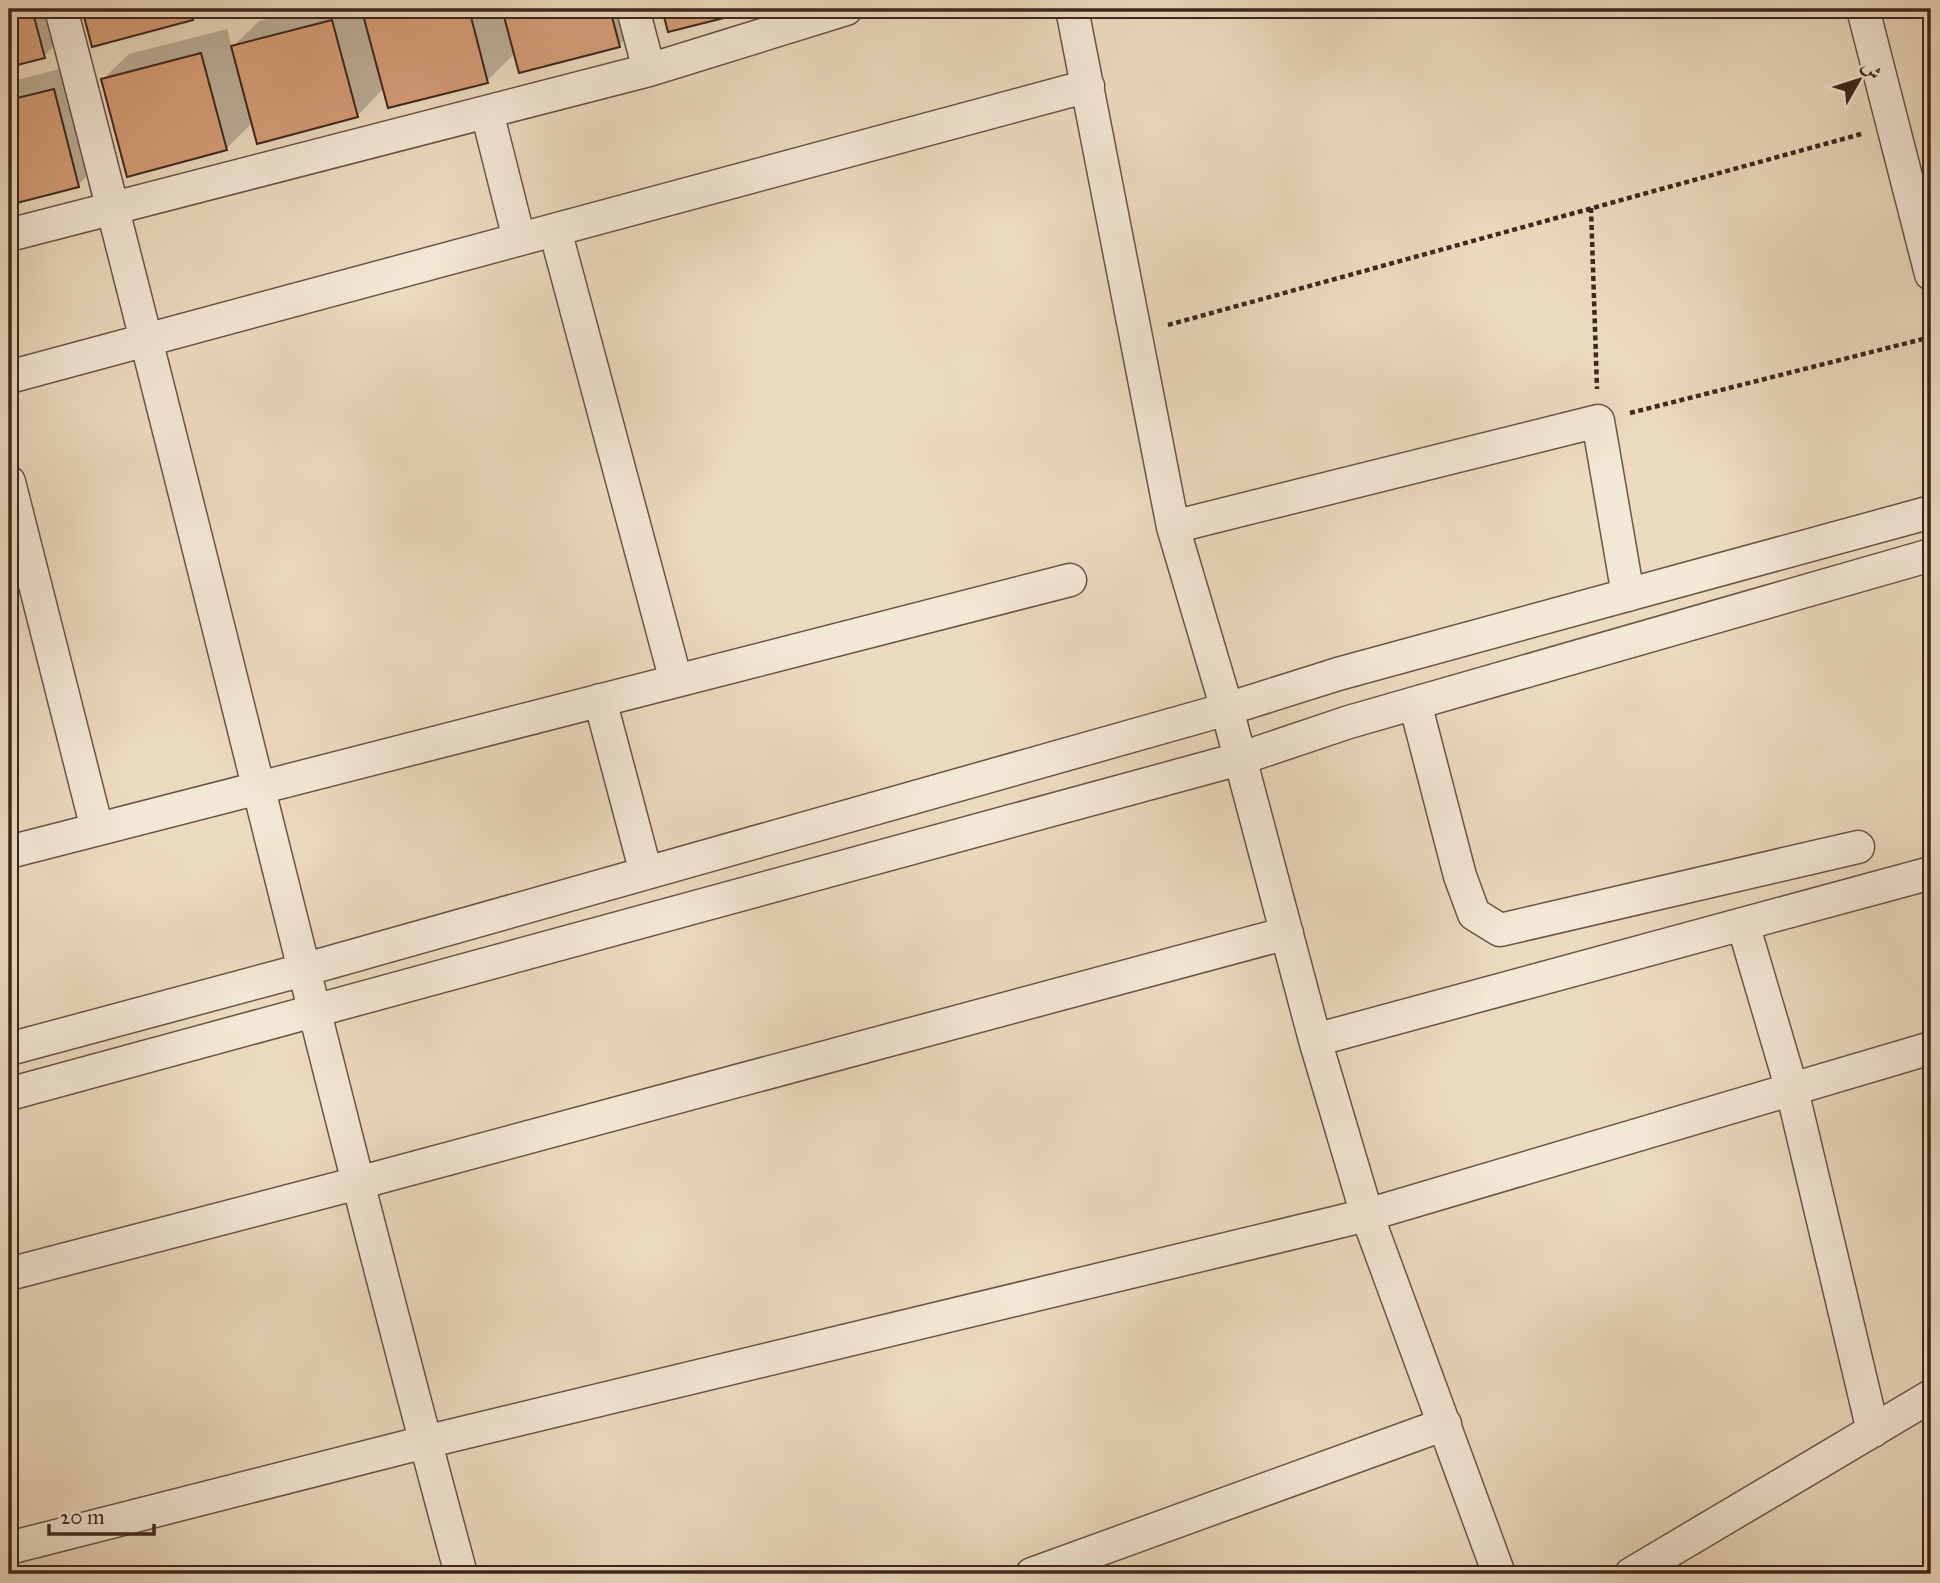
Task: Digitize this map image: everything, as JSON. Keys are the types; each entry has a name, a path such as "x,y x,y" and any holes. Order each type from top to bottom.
{"street":[{"path":"61,9 303,970 461,1574"},
{"path":"633,9 649,70"},
{"path":"9,235 649,70 846,9"},
{"path":"1072,9 1173,527 1227,709 1315,1040 1367,1215 1499,1574"},
{"path":"1863,9 1931,274"},
{"path":"9,377 1088,86"},
{"path":"487,112 519,239"},
{"path":"555,230 676,681"},
{"path":"1173,527 1598,421 1628,595"},
{"path":"9,482 97,829"},
{"path":"9,1049 303,970 1227,709 1338,674 1931,512"},
{"path":"9,1094 1239,759 1415,703 1931,555"},
{"path":"9,852 1070,580"},
{"path":"600,700 646,873"},
{"path":"1415,703 1460,876 1474,914 1500,930 1858,848"},
{"path":"1315,1040 1931,873"},
{"path":"1743,924 1792,1090 1873,1431"},
{"path":"9,1275 1287,933"},
{"path":"9,1548 425,1442 1367,1215 1931,1048"},
{"path":"1631,1574 1931,1396"},
{"path":"1032,1574 1445,1424"}],"path":[{"path":"1136,334 1893,125"},
{"path":"1591,208 1598,421 1931,337"}],"building":[{"path":"9,9 32,9 45,58 9,67"},
{"path":"82,9 190,9 193,20 92,47"},
{"path":"220,9 241,9 221,14"},
{"path":"469,9 488,83 388,108 362,11"},
{"path":"502,9 610,9 620,47 519,73"},
{"path":"662,9 760,9 668,32"},
{"path":"332,20 358,117 257,144 231,46"},
{"path":"201,53 227,150 127,177 101,79"},
{"path":"54,89 79,187 9,205 9,100"}]}
